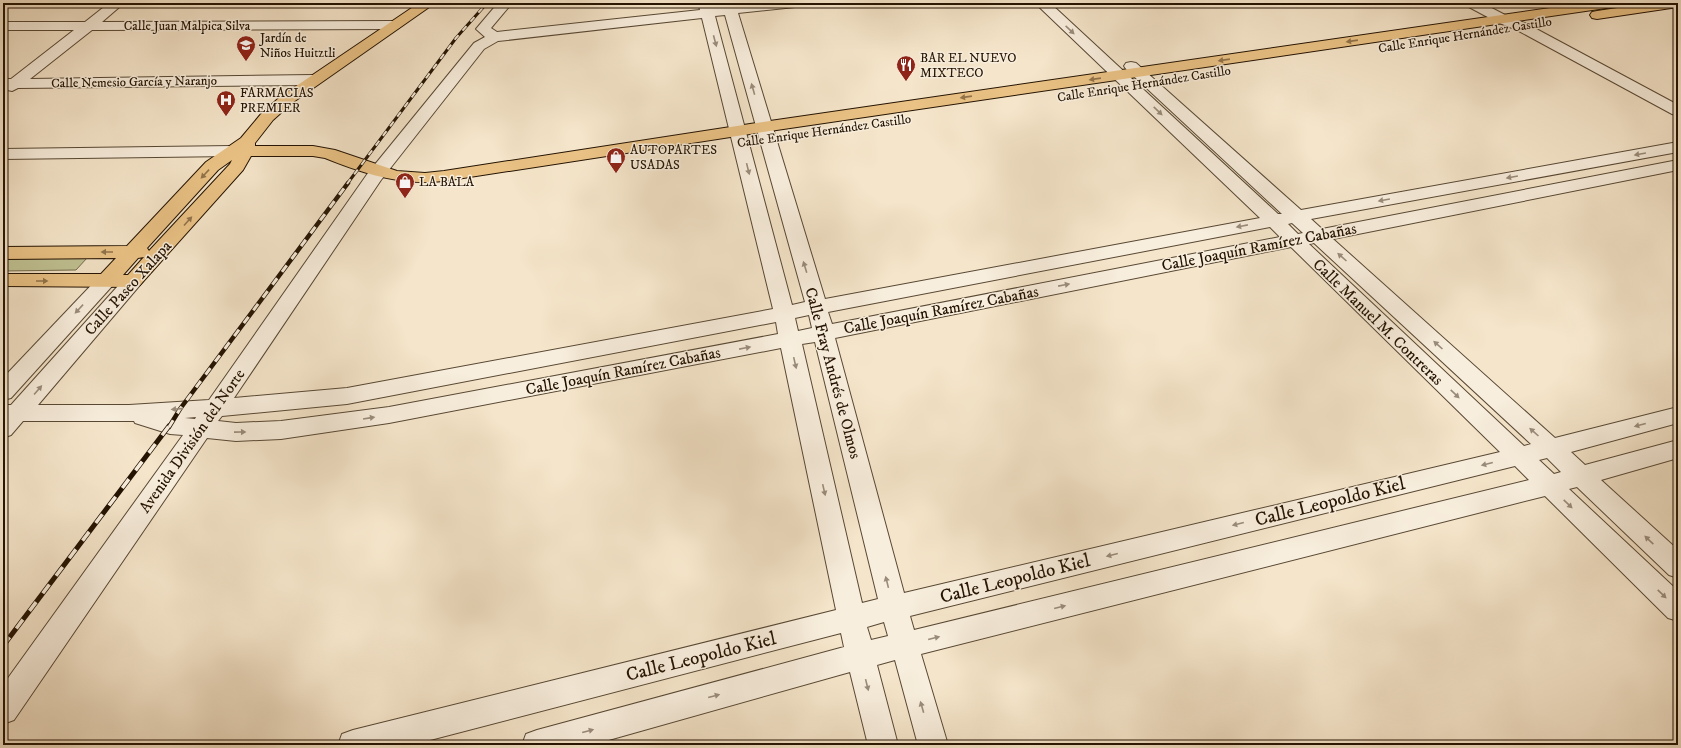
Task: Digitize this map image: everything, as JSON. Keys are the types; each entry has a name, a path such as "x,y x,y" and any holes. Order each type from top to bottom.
{"main road":[{"name":"Calle Paseo Xalapa","path":"106,281 212,166 241,148 267,118 286,100 313,80 428,3"},
{"name":"Calle Enrique Hernández Castillo","path":"1132,75 1513,21 1613,3"},
{"name":"Calle Enrique Hernández Castillo","path":"241,148 313,151 329,154 344,160 359,170 376,174 398,187 410,189 431,188 1132,75 1513,21 1678,3"},
{"name":"Calle Paseo Xalapa","path":"133,281 237,166 241,148"},
{"path":"3,253 160,252"},
{"path":"3,280 133,281"}],"street":[{"path":"3,93 9,84 117,3"},
{"path":"505,3 483,29 494,36 706,8 795,3"},
{"name":"Calle Manuel M. Contreras","path":"1042,3 1132,75 1297,216 1551,448 1678,567"},
{"path":"1472,3 1513,21 1678,111"},
{"path":"1488,3 1513,21"},
{"name":"Calle Fray Andrés de Olmos","path":"729,7 817,307 904,646 933,745"},
{"name":"Calle Fray Andrés de Olmos","path":"706,8 784,313 860,656 883,745"},
{"name":"Calle Juan Malpica Silva","path":"3,26 394,25"},
{"name":"Avenida División del Norte","path":"3,710 216,408 376,174 479,46 494,36"},
{"name":"Calle Manuel M. Contreras","path":"1132,75 1272,220 1520,456 1678,610"},
{"name":"Calle Nemesio García y Naranjo","path":"9,84 313,80"},
{"name":"Calle Joaquín Ramírez Cabañas","path":"129,413 289,403 347,396 1272,220 1678,147"},
{"path":"3,154 241,148"},
{"path":"1583,164 1607,179"},
{"name":"Calle Joaquín Ramírez Cabañas","path":"129,413 170,425 236,432 281,430 329,425 824,333 1678,165"},
{"path":"1444,189 1465,206"},
{"path":"1104,253 1121,274"},
{"path":"999,273 1013,295"},
{"name":"Calle Paseo Xalapa","path":"3,392 106,281"},
{"name":"Calle Paseo Xalapa","path":"3,429 10,413 133,281"},
{"path":"510,364 510,392"},
{"path":"10,413 129,413"},
{"name":"Calle Leopoldo Kiel","path":"353,745 852,618 1520,456 1678,415"},
{"path":"537,745 860,656 1549,485 1678,449"}],"green space":[{"path":"87,258 76,270 3,271 3,259"}],"railway":[{"path":"347,184 456,38 487,3"},
{"path":"169,427 180,409 348,183"},
{"path":"3,646 169,426"}],"place":[{"name":"Jardín de Niños Huitztli","path":"246,62"},
{"name":"BAR EL NUEVO MIXTECO","path":"906,82"},
{"name":"FARMACIAS PREMIER","path":"226,117"},
{"name":"AUTOPARTES USADAS","path":"616,174"},
{"name":"LA BALA","path":"405,199"}]}
